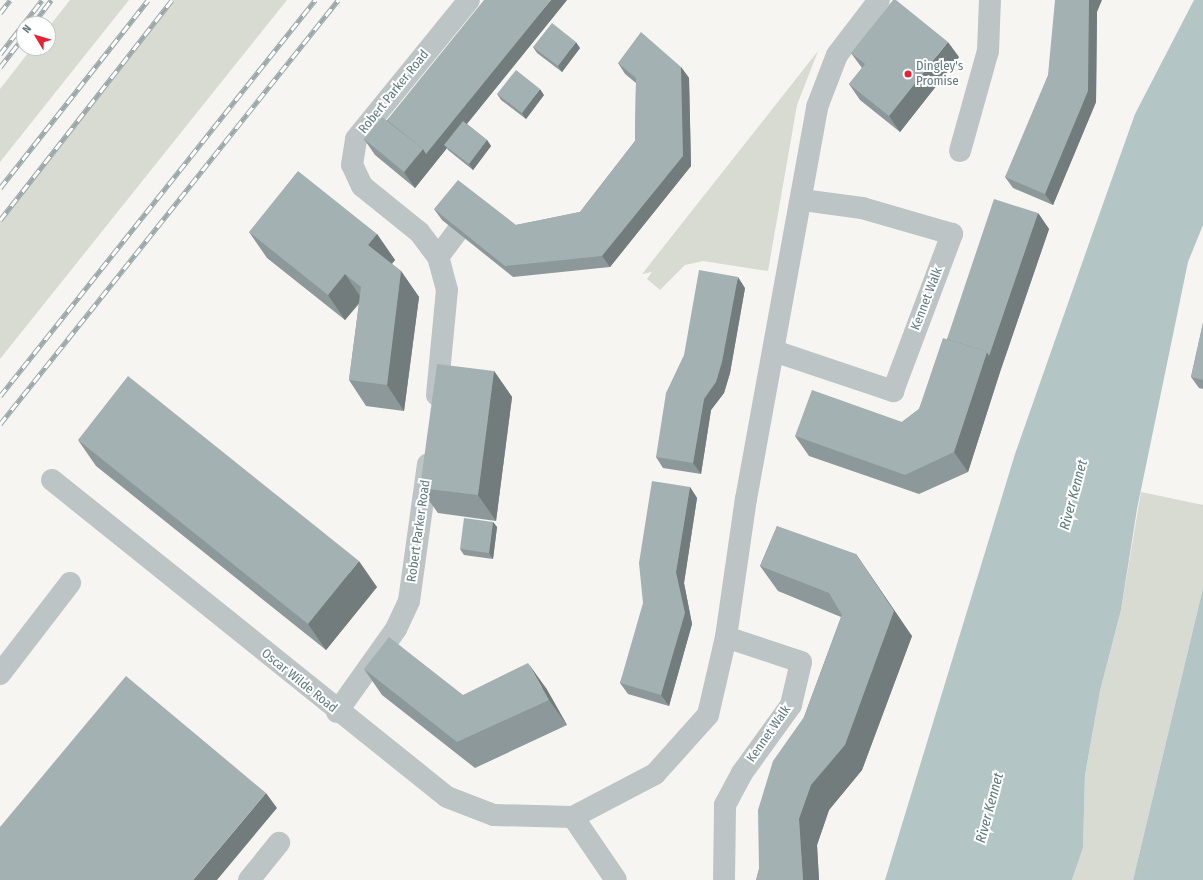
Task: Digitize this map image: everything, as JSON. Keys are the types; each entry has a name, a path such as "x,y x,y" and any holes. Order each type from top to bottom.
{"street":[{"name":"Robert Parker Road","path":"434,417 447,290 438,257 419,232 362,186 352,165 356,139 469,0"},
{"path":"616,880 573,817 655,774 708,715 726,637 746,499 774,350 785,273 802,200 817,107 837,55 879,0"},
{"path":"960,151 988,51 990,0"},
{"name":"Kennet Walk","path":"774,350 892,391 952,234 862,208 802,200"},
{"path":"438,257 457,232"},
{"name":"Robert Parker Road","path":"337,712 396,629 409,602 431,441"},
{"name":"Oscar Wilde Road","path":"52,480 337,712 447,798 494,815 573,817"},
{"path":"0,674 70,583"},
{"name":"Kennet Walk","path":"724,880 725,805 742,773 791,705 801,662 726,637"},
{"path":"249,880 279,843"}],"shaded area":[{"path":"70,0 129,0 0,162 0,89 26,56 56,56 56,18"},
{"path":"171,0 287,0 0,359 0,219"},
{"path":"818,51 797,105 768,271 703,261 685,265 660,290 647,279 652,272 642,274"},
{"path":"1141,492 1203,505 1203,588 1133,880 1072,880 1083,848 1085,775 1100,691 1121,610"}],"water":[{"name":"River Kennet","path":"1194,0 1203,0 1203,225 1188,262 1137,509 1121,610 1100,691 1085,775 1083,848 1072,880 885,880 1015,454 1135,114"},
{"path":"1203,588 1203,880 1133,880"}],"building":[{"path":"484,0 551,0 426,154 423,149 387,120"},
{"name":"Dingley's Promise","path":"893,0 896,0 948,42 889,116 849,84 865,64 851,53"},
{"path":"1055,0 1089,0 1088,91 1045,194 1005,177 1048,75"},
{"path":"552,23 576,42 558,66 533,47"},
{"path":"641,32 681,67 683,156 602,256 505,266 434,209 458,180 516,225 580,212 635,141 636,78 618,63"},
{"path":"516,70 540,89 522,113 497,94"},
{"path":"382,117 423,149 404,172 364,139"},
{"path":"463,121 487,140 469,164 444,145"},
{"path":"298,171 377,234 368,245 401,271 387,385 349,380 361,287 345,274 328,295 249,232"},
{"path":"994,199 1038,213 989,356 987,352 947,339"},
{"path":"699,270 738,277 722,362 716,382 704,399 693,463 656,457 666,393 684,355"},
{"path":"1203,323 1203,380 1191,377"},
{"path":"943,338 987,352 954,452 905,475 795,436 812,390 902,422 919,409"},
{"path":"437,364 494,371 478,495 420,488"},
{"path":"128,376 359,561 308,624 78,440"},
{"path":"652,481 690,487 676,572 685,613 661,695 620,683 643,603 639,563"},
{"path":"464,518 493,522 489,553 460,549"},
{"path":"777,526 856,554 894,611 845,745 811,785 799,819 803,880 756,880 759,869 758,810 773,761 804,717 842,615 829,593 760,566"},
{"path":"389,637 463,695 528,663 549,700 457,742 364,669"},
{"path":"126,676 266,793 193,880 0,880 0,827"}],"railway":[{"path":"0,13 10,0"},
{"path":"0,54 42,0"},
{"path":"39,16 51,0"},
{"path":"0,188 148,0"},
{"path":"0,220 172,0"},
{"path":"0,396 315,0"},
{"path":"0,424 338,0"},
{"path":"0,67 16,46"}],"place":[{"name":"Dingley's Promise","path":"908,74"}]}
